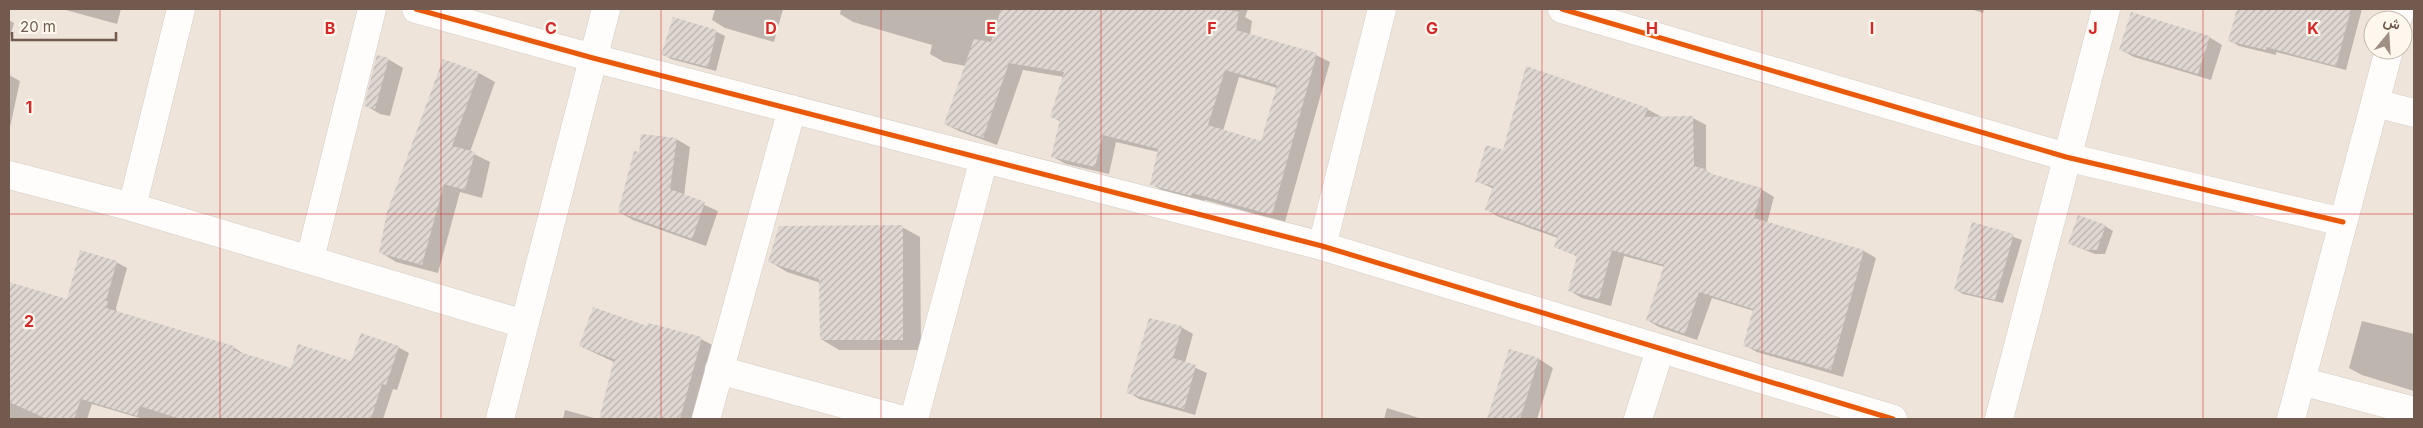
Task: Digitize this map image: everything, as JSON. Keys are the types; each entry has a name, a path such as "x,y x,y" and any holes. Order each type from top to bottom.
{"street":[{"path":"132,207 181,9"},
{"path":"310,259 372,9"},
{"path":"416,9 593,58 1322,246 1660,350 1856,414 1893,419"},
{"path":"500,419 606,9"},
{"path":"1322,246 1382,9"},
{"path":"1562,9 2066,157 2343,222"},
{"path":"1999,419 2106,9"},
{"path":"2291,419 2387,60"},
{"path":"2375,103 2414,113"},
{"path":"706,419 792,109"},
{"path":"914,419 984,158"},
{"path":"9,175 132,207 524,324"},
{"path":"1638,419 1660,350"},
{"path":"720,370 899,419"},
{"path":"2301,381 2414,411"}],"shaded area":[{"path":"9,9 2414,9 2414,419 9,419"}],"building":[{"path":"1001,9 1222,9 1239,12 1236,30 1317,53 1272,215 1192,193 1191,196 1150,185 1158,149 1103,135 1095,167 1051,157 1060,120 1050,117 1064,72 1009,63 983,138 944,124 974,39 991,42","holes":["1225,70 1277,85 1261,141 1208,125"]},
{"path":"2237,9 2351,9 2336,66 2266,47 2266,50 2228,41"},
{"path":"2131,12 2210,36 2198,74 2119,50"},
{"path":"673,17 717,30 708,67 661,55"},
{"path":"377,55 389,58 375,109 364,106"},
{"path":"443,59 479,72 452,146 475,152 465,190 444,184 422,265 379,253 387,212"},
{"path":"1526,66 1648,108 1644,117 1693,116 1694,166 1708,170 1708,173 1762,188 1754,218 1864,250 1831,370 1743,346 1753,309 1699,292 1685,334 1646,320 1664,265 1612,250 1599,299 1568,291 1577,256 1554,247 1558,236 1485,210 1493,186 1475,182 1486,145 1503,150"},
{"path":"641,134 677,138 670,189 705,202 692,239 618,212 634,151 639,152"},
{"path":"2078,215 2106,225 2097,250 2086,250 2068,244"},
{"path":"1972,222 2014,234 1995,300 1954,290"},
{"path":"903,225 903,340 820,340 819,279 768,262 779,226"},
{"path":"80,250 117,261 106,301 108,301 106,308 234,346 233,350 291,368 298,344 351,361 361,333 399,346 386,385 382,384 371,419 180,419 140,406 137,416 81,399 74,419 47,419 9,402 9,282 67,299"},
{"path":"593,307 647,326 648,323 702,337 680,419 599,419 614,359 579,346"},
{"path":"1149,318 1182,326 1173,358 1196,365 1184,409 1126,393"},
{"path":"1509,349 1539,358 1520,419 1487,419"}],"cycle path":[{"path":"416,9 593,58 1322,246 1893,419"},
{"path":"1562,9 2066,157 2343,222"}]}
